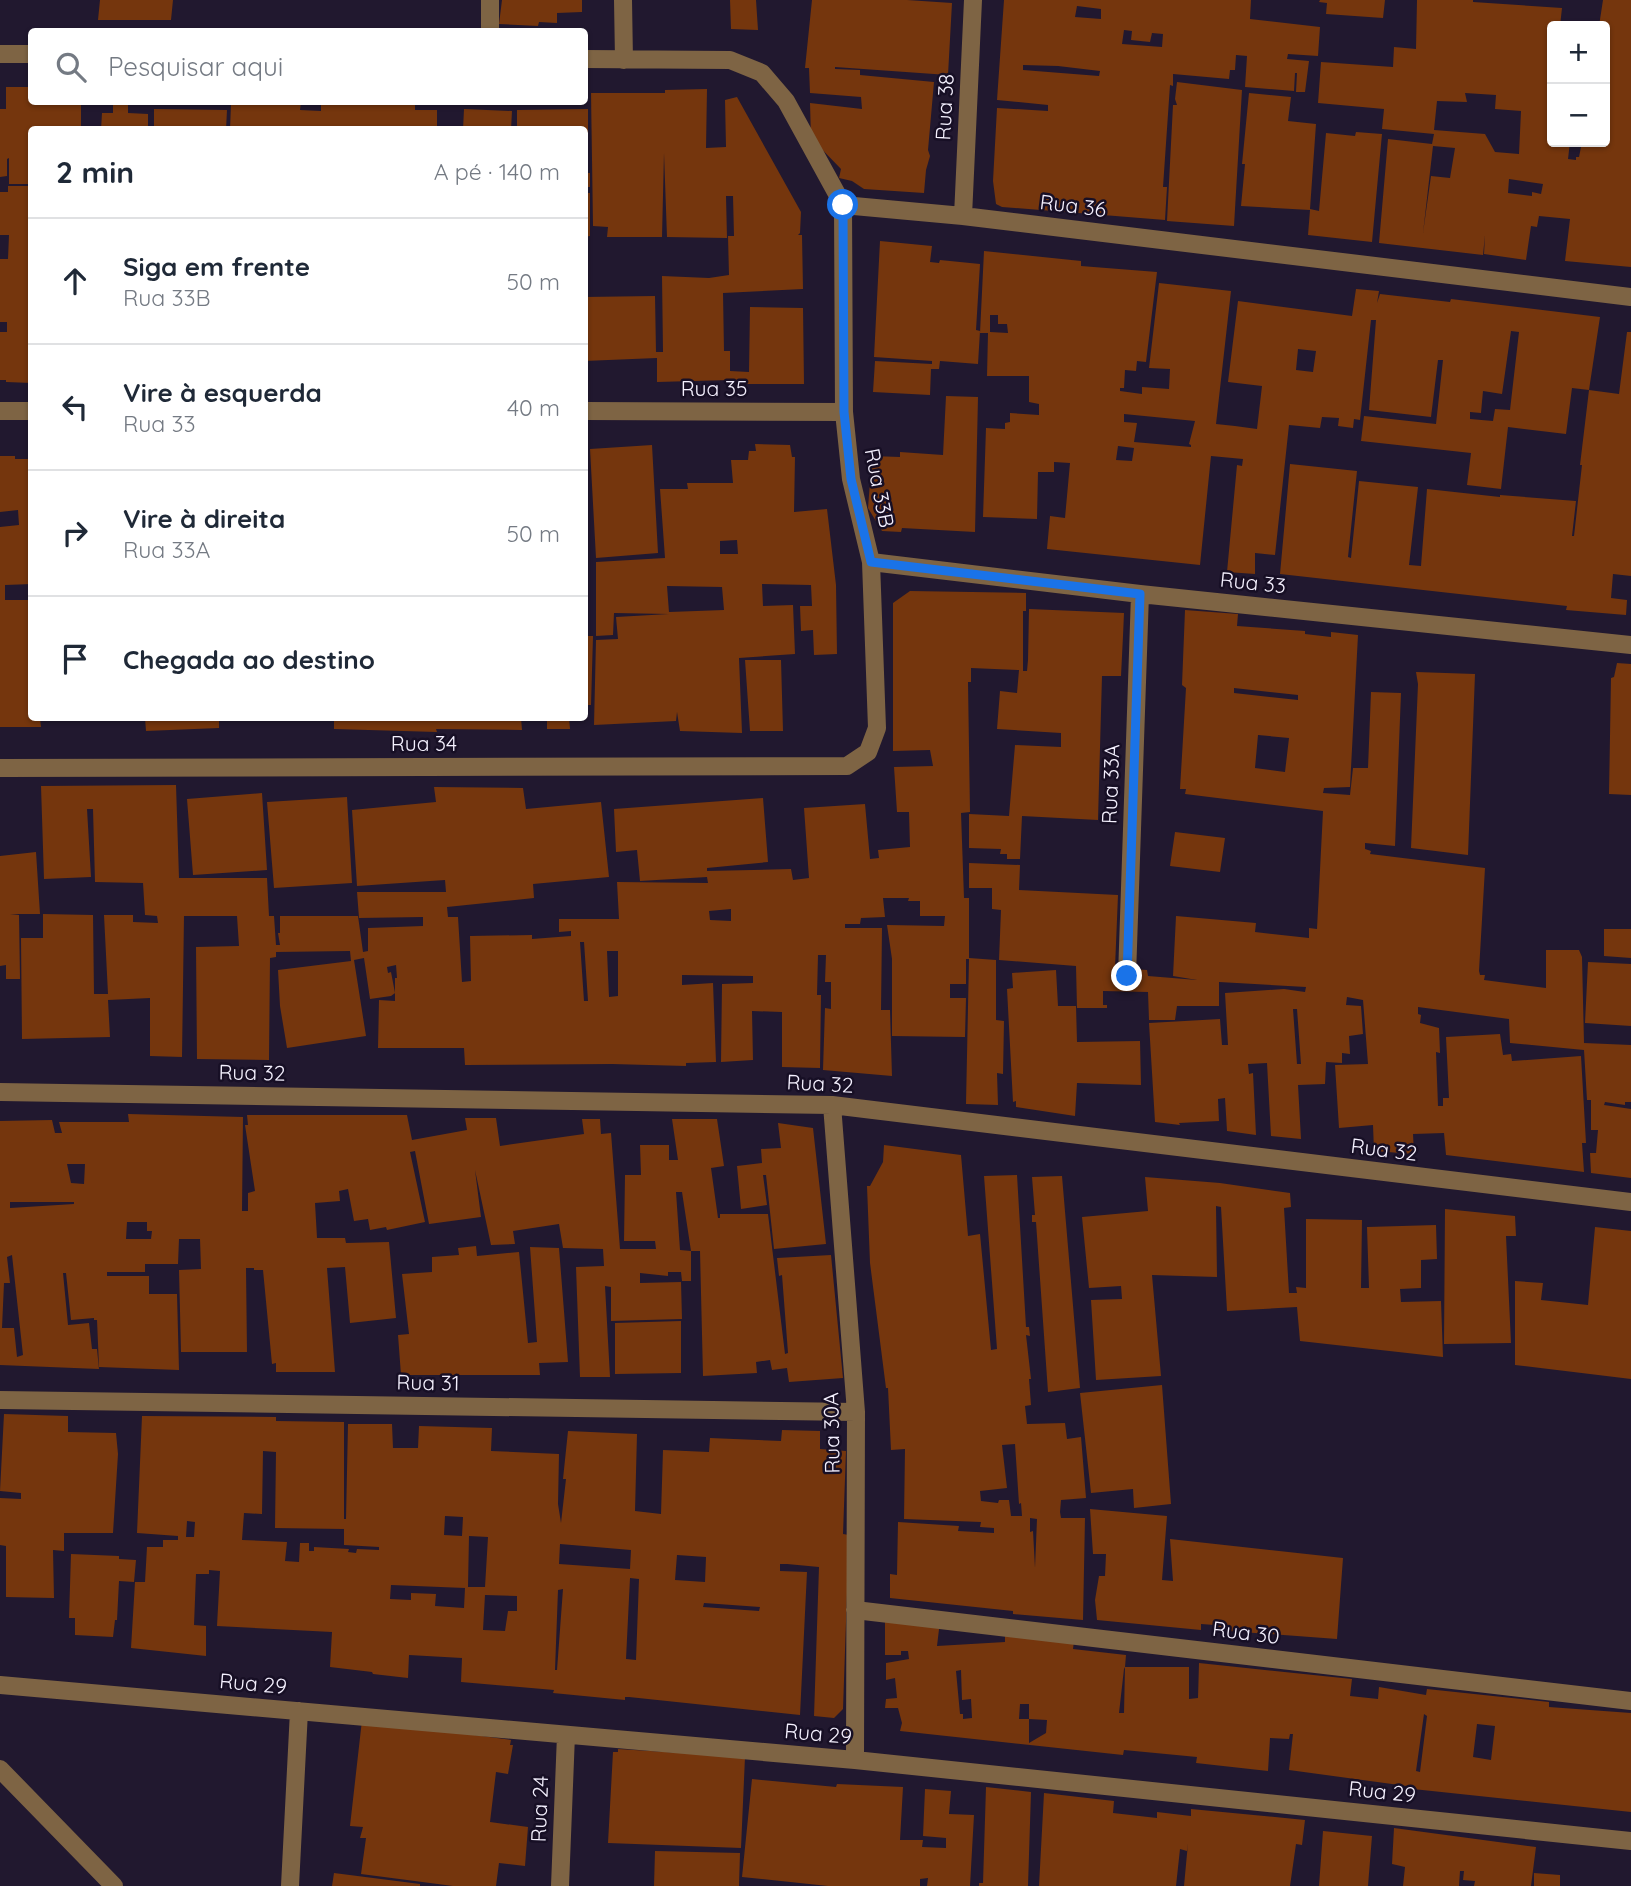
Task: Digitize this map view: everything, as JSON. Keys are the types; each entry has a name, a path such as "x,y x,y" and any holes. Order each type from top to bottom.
{"street":[{"path":"490,0 490,28"},
{"path":"623,0 624,60"},
{"name":"Rua 38","path":"962,216 973,0"},
{"path":"0,54 28,54"},
{"path":"588,59 730,60 762,73 786,101 843,205"},
{"name":"Rua 36","path":"843,205 962,216 1631,297"},
{"name":"Rua 33B","path":"843,205 844,412 851,479 871,562 877,729 868,752 847,766"},
{"path":"0,411 28,411"},
{"name":"Rua 35","path":"588,411 844,412"},
{"name":"Rua 33","path":"871,562 1140,594 1631,645"},
{"name":"Rua 33A","path":"1127,976 1140,594"},
{"name":"Rua 34","path":"0,768 847,766"},
{"name":"Rua 32","path":"0,1092 832,1105 1631,1202"},
{"name":"Rua 30A","path":"832,1105 856,1412 855,1760"},
{"name":"Rua 31","path":"0,1400 856,1412"},
{"name":"Rua 30","path":"855,1610 1631,1701"},
{"name":"Rua 29","path":"0,1685 855,1760 1631,1840"},
{"path":"290,1886 299,1711"},
{"name":"Rua 24","path":"560,1886 566,1735"},
{"path":"0,1769 114,1886"}],"building":[{"path":"100,0 173,0 171,20 98,20"},
{"path":"502,0 582,0 582,12 557,13 557,23 539,22 538,26 499,24"},
{"path":"730,0 756,0 758,30 731,29"},
{"path":"812,0 952,3 948,75 835,67 860,70 860,75 934,82 928,150 930,156 924,193 864,189 852,181 839,178 841,169 811,138 810,103 862,109 861,97 810,93 809,68 805,68"},
{"path":"1004,0 1251,0 1250,19 1320,27 1318,56 1288,54 1287,59 1309,61 1305,92 1296,92 1297,73 1294,91 1245,87 1247,56 1236,55 1235,70 1230,70 1229,79 1173,74 1163,187 1167,187 1165,220 1002,207 996,204 993,181 997,108 1048,111 1048,105 997,100","holes":["1077,6 1101,9 1101,19 1075,17","1124,30 1132,31 1131,40 1150,42 1152,33 1163,34 1162,47 1122,44","1023,65 1100,71 1099,76 1023,70"]},
{"path":"1385,0 1383,18 1326,14 1327,3 1319,2"},
{"path":"1417,0 1473,0 1562,8 1561,21 1547,21 1547,147 1569,147 1568,159 1576,160 1581,147 1610,147 1610,21 1600,21 1603,0 1631,0 1631,267 1565,261 1570,219 1539,216 1537,227 1531,226 1526,260 1484,254 1485,235 1483,255 1379,243 1388,139 1432,144 1434,134 1382,129 1384,109 1318,103 1321,62 1393,67 1394,47 1416,49","holes":["1465,93 1496,95 1495,109 1521,111 1519,154 1495,152 1485,134 1434,130 1437,101 1467,102","1433,146 1455,148 1450,178 1431,176 1423,233","1509,179 1543,184 1541,194 1532,192 1532,196 1508,193"]},
{"path":"1177,82 1242,90 1234,226 1167,221 1173,105 1177,105"},
{"path":"6,87 28,87 28,105 81,105 81,126 28,126 28,184 9,184 9,158 7,176 0,177 0,109 6,109"},
{"path":"707,89 706,148 726,147 725,100 737,97 801,212 798,235 802,235 803,289 723,293 724,351 730,351 730,371 749,372 750,307 803,308 804,384 730,384 730,380 657,382 657,358 588,361 588,297 655,296 656,352 663,352 662,276 709,278 729,275 728,236 734,236 733,196 726,196 727,238 667,237 664,153 662,237 607,237 608,227 593,226 591,93 665,93 665,90"},
{"path":"1249,93 1291,97 1288,121 1316,124 1310,209 1319,211 1326,133 1355,136 1356,132 1382,134 1372,242 1308,235 1310,210 1241,206"},
{"path":"113,105 128,105 128,113 148,114 148,126 101,126 102,113 113,113"},
{"path":"231,105 301,105 300,110 321,111 321,105 415,105 415,110 437,110 437,126 230,126"},
{"path":"154,109 227,110 226,126 154,126"},
{"path":"464,109 512,111 511,126 463,126"},
{"path":"588,109 588,126 517,126 517,110"},
{"path":"8,186 28,186 28,383 0,380 0,332 7,332 7,322 0,322 0,259 8,259 9,235 0,235 0,192 8,192"},
{"path":"588,193 590,193 588,236"},
{"path":"880,241 932,246 930,262 939,263 940,260 980,264 976,330 980,331 978,364 940,361 939,369 931,369 930,395 873,392 875,361 932,364 932,361 874,357"},
{"path":"984,251 1081,261 1081,266 1157,272 1146,362 1137,361 1136,371 1125,370 1124,388 1120,388 1120,391 1142,394 1142,387 1169,389 1170,369 1149,368 1159,283 1231,291 1216,424 1257,429 1262,386 1228,382 1238,301 1352,316 1356,289 1379,291 1377,303 1380,294 1450,302 1451,299 1600,317 1589,390 1572,388 1566,434 1508,427 1501,489 1467,485 1471,453 1361,441 1364,416 1436,424 1443,360 1438,360 1431,417 1369,410 1376,320 1371,320 1360,420 1354,419 1353,428 1338,426 1339,418 1322,417 1320,428 1289,425 1275,555 1255,553 1255,574 1227,572 1237,465 1242,466 1243,459 1211,456 1200,565 1047,549 1050,516 1065,518 1070,463 1054,462 1054,472 1038,472 1037,519 983,517 986,428 1005,429 1005,423 1010,422 1010,413 1039,415 1039,404 1029,402 1029,376 987,376 988,333 980,333","holes":["990,315 998,315 998,324 1007,324 1008,333 990,332","1511,331 1519,332 1510,410 1495,409 1493,421 1470,419 1470,412 1481,413 1483,391 1502,394","1298,349 1316,351 1313,372 1296,370","1124,414 1195,421 1189,444 1191,447 1134,442 1137,423 1124,422","1118,446 1134,448 1132,461 1116,460"]},
{"path":"1627,332 1631,332 1631,576 1613,574 1611,598 1627,600 1626,615 1280,574 1290,464 1357,471 1348,557 1351,558 1359,481 1418,487 1409,565 1421,566 1427,489 1500,497 1576,501 1574,536 1589,390 1619,394"},
{"path":"946,396 978,397 975,532 902,528 901,532 882,531 868,508 872,456 900,457 900,452 943,455"},
{"path":"755,444 790,445 792,457 795,457 794,512 827,509 836,585 837,654 814,655 813,630 801,631 800,606 812,606 811,585 762,584 763,606 793,605 795,654 739,658 742,733 680,731 677,712 676,721 594,725 596,640 618,639 616,617 669,614 614,613 613,635 596,636 596,562 665,558 660,489 688,489 687,483 733,483 731,460 748,460 749,451 756,451","holes":["737,540 738,554 720,554 720,541","667,586 722,587 724,610 669,612"]},
{"path":"652,445 658,553 596,558 590,449"},
{"path":"0,456 28,459 28,584 5,585 5,600 28,600 28,721 40,721 41,727 0,727 0,527 19,525 18,510 0,512"},
{"path":"910,591 1026,593 1026,611 1023,611 1023,671 1027,671 1029,609 1124,613 1121,676 1102,676 1098,820 1022,816 1020,859 1007,859 1007,854 1000,854 1001,849 969,848 969,814 1009,816 1015,745 1061,747 1061,733 997,729 1000,691 1017,693 1019,670 971,668 971,682 968,682 970,812 961,813 964,898 969,898 969,959 966,959 966,984 950,984 950,998 966,998 965,1037 892,1036 892,959 887,925 944,926 945,916 920,916 920,901 908,901 909,898 883,898 885,917 861,918 860,924 845,924 845,928 882,928 881,1010 890,1010 892,1076 823,1070 825,1008 831,1009 831,982 825,982 826,955 818,955 817,995 821,995 820,1068 782,1067 782,1012 752,1011 753,1060 721,1062 722,984 753,983 753,976 682,975 682,985 713,983 716,1062 686,1063 686,1066 465,1065 464,1048 378,1048 379,1000 395,1001 395,993 370,999 364,958 354,960 366,1036 287,1048 280,1006 278,970 351,961 350,951 276,952 276,957 270,958 269,1060 197,1059 196,947 239,946 237,916 184,916 182,1057 150,1056 150,998 108,1000 110,1037 22,1039 21,938 43,938 43,914 93,915 94,994 108,994 104,915 133,915 133,922 158,923 157,916 145,915 143,883 95,882 93,809 87,809 91,877 44,879 41,786 176,785 179,878 267,878 269,916 274,916 276,945 280,945 280,916 358,916 363,952 368,951 368,928 423,926 423,917 359,918 357,892 446,892 445,880 357,886 352,810 436,802 434,787 523,788 526,809 601,802 609,877 533,884 534,898 447,907 448,917 458,917 462,982 471,981 470,936 532,935 532,939 571,936 571,931 559,932 559,919 619,919 617,882 708,883 707,877 640,881 637,850 616,852 614,809 763,798 768,862 707,868 707,871 791,869 793,880 809,878 804,808 865,804 870,859 879,858 878,850 910,847 909,812 897,812 894,767 933,766 930,750 893,751 893,603","holes":["731,909 731,921 710,920 709,911","580,942 584,942 588,1001 584,1001","607,951 618,951 618,996 609,997","396,965 395,993 391,972 388,973 387,967"]},
{"path":"1185,610 1238,614 1237,626 1305,631 1305,634 1331,637 1331,632 1358,635 1350,787 1324,788 1323,793 1350,795 1353,768 1368,768 1371,692 1401,693 1395,846 1365,843 1365,849 1371,851 1370,854 1485,868 1479,971 1480,975 1485,975 1484,980 1546,988 1546,950 1579,950 1582,957 1584,1043 1631,1045 1631,1102 1625,1102 1625,1105 1605,1102 1604,1105 1631,1109 1631,1178 1591,1173 1590,1153 1596,1153 1598,1130 1591,1130 1591,1100 1587,1100 1584,1050 1510,1043 1509,1019 1418,1007 1420,1023 1439,1028 1440,1053 1436,1052 1438,1106 1443,1106 1443,1098 1449,1098 1446,1037 1500,1034 1503,1055 1511,1054 1512,1061 1581,1056 1586,1143 1582,1143 1584,1172 1446,1155 1444,1133 1413,1134 1414,1154 1374,1151 1373,1125 1339,1128 1335,1065 1368,1064 1363,1000 1347,997 1346,1005 1361,1006 1363,1034 1349,1036 1350,1054 1342,1053 1342,1063 1326,1062 1325,1084 1298,1085 1301,1139 1271,1136 1267,1063 1248,1064 1249,1074 1253,1073 1256,1135 1227,1131 1225,1098 1218,1099 1219,1121 1179,1123 1180,1125 1155,1122 1149,1023 1220,1019 1222,1045 1228,1045 1225,993 1284,989 1305,992 1306,987 1219,982 1219,1006 1177,1006 1175,1020 1149,1020 1148,992 1103,991 1103,1005 1107,1005 1107,1008 1077,1008 1076,966 999,960 1001,910 992,909 992,888 969,888 969,863 1020,865 1019,890 1118,895 1115,968 1147,970 1148,976 1197,980 1173,976 1176,916 1256,923 1255,932 1309,938 1309,928 1317,929 1323,811 1185,794 1186,789 1180,789 1186,688 1182,685","holes":["1234,688 1298,695 1298,700 1234,693","1258,735 1289,738 1285,772 1255,768","1293,1009 1297,1009 1301,1064 1297,1064"]},
{"path":"588,636 593,636 591,705 588,705"},
{"path":"745,660 781,660 783,731 750,731"},
{"path":"1617,663 1631,664 1631,795 1609,794 1611,678 1614,677"},
{"path":"1416,672 1475,674 1468,855 1411,848 1418,684"},
{"path":"145,721 219,721 219,728 146,731"},
{"path":"334,721 521,721 522,730 436,729 437,732 334,729"},
{"path":"547,721 569,721 570,729 547,729"},
{"path":"262,793 267,870 193,875 187,799"},
{"path":"347,797 352,883 274,888 267,802"},
{"path":"1175,832 1225,838 1220,872 1170,866"},
{"path":"36,852 40,914 10,914 19,915 20,979 6,979 6,965 0,966 0,856"},
{"path":"1604,929 1631,929 1631,958 1604,956"},
{"path":"969,958 996,960 996,1020 1004,1021 1003,1074 997,1073 998,1105 966,1104"},
{"path":"1588,962 1631,964 1631,1026 1585,1023"},
{"path":"1056,970 1058,1006 1076,1006 1077,1042 1140,1041 1141,1085 1077,1083 1075,1116 1016,1107 1016,1101 1013,1102 1007,989 1013,988 1012,973"},
{"path":"128,1114 243,1117 242,1211 248,1211 248,1193 255,1191 245,1125 248,1125 247,1115 407,1115 412,1140 467,1130 465,1118 496,1118 500,1146 584,1134 582,1119 600,1119 601,1134 611,1133 620,1249 656,1249 655,1241 624,1241 625,1175 641,1175 640,1145 669,1145 669,1160 678,1160 672,1119 717,1119 724,1166 711,1168 718,1218 720,1214 768,1214 785,1354 788,1353 782,1275 779,1276 777,1258 831,1255 843,1378 789,1382 787,1368 772,1370 770,1360 756,1362 757,1373 703,1376 700,1251 691,1251 691,1281 682,1281 681,1272 668,1272 668,1276 640,1273 640,1283 681,1282 682,1319 611,1321 611,1287 605,1286 610,1377 580,1377 576,1267 604,1266 603,1249 563,1248 559,1224 513,1231 515,1244 491,1245 475,1170 481,1217 429,1224 415,1151 410,1152 425,1222 387,1230 386,1227 370,1230 368,1219 354,1221 348,1189 339,1191 340,1201 315,1203 317,1238 345,1238 346,1243 389,1242 396,1318 350,1323 345,1267 327,1268 335,1372 276,1372 276,1363 272,1364 263,1270 254,1268 246,1268 247,1352 181,1352 179,1270 201,1269 200,1239 179,1239 178,1264 145,1264 145,1272 107,1272 107,1276 149,1276 149,1294 177,1294 179,1370 99,1367 97,1320 71,1320 66,1273 63,1273 68,1325 89,1323 92,1349 97,1349 99,1369 0,1365 0,1121 52,1120 55,1133 62,1133 59,1122 129,1122","holes":["67,1164 85,1164 84,1184 71,1183","676,1192 682,1192 691,1251 680,1250","10,1202 74,1202 74,1204 10,1208","127,1222 147,1222 147,1231 152,1231 151,1239 126,1239","12,1255 23,1355 17,1357 14,1328 2,1328 4,1283 10,1283 7,1257"]},
{"path":"778,1123 813,1128 826,1244 774,1249 766,1175 763,1175 767,1205 741,1209 737,1166 762,1163 761,1149 781,1148"},
{"path":"884,1145 961,1155 968,1236 980,1234 991,1350 997,1349 984,1176 1017,1175 1026,1327 1029,1327 1030,1336 1026,1335 1031,1379 1031,1405 1025,1406 1027,1424 1065,1423 1067,1439 1081,1437 1086,1498 1061,1500 1060,1512 1061,1518 1085,1518 1083,1620 890,1598 890,1574 897,1575 898,1522 959,1526 958,1531 994,1533 994,1528 980,1527 981,1522 904,1519 905,1449 891,1450 888,1388 870,1263 867,1186 870,1186 883,1162","holes":["1015,1444 1019,1504 1021,1503 1022,1516 1011,1516 1009,1500 999,1500 998,1503 981,1501 980,1491 1007,1488 1002,1445","1030,1518 1037,1519 1035,1568 1033,1531 1030,1532"]},
{"path":"1062,1176 1080,1388 1048,1392 1036,1222 1032,1222 1032,1215 1035,1215 1032,1177"},
{"path":"1145,1177 1220,1183 1290,1193 1291,1207 1284,1208 1289,1293 1297,1293 1296,1287 1306,1288 1306,1219 1362,1220 1361,1288 1369,1288 1367,1227 1436,1225 1437,1259 1421,1260 1421,1288 1400,1289 1401,1302 1441,1301 1443,1357 1300,1341 1297,1307 1227,1311 1221,1207 1216,1206 1217,1277 1152,1275 1161,1376 1096,1380 1091,1300 1122,1299 1121,1286 1089,1288 1082,1217 1148,1211"},
{"path":"1445,1209 1515,1216 1516,1236 1506,1236 1511,1343 1444,1344"},
{"path":"1595,1227 1631,1231 1631,1379 1515,1365 1515,1281 1543,1283 1541,1300 1588,1305"},
{"path":"476,1246 477,1256 519,1252 528,1343 537,1342 530,1247 559,1248 568,1362 539,1363 540,1375 401,1375 398,1335 409,1334 402,1274 432,1272 432,1257 459,1255 458,1248"},
{"path":"681,1321 681,1373 615,1374 615,1323"},
{"path":"1162,1385 1171,1504 1134,1508 1133,1489 1091,1493 1080,1393"},
{"path":"4,1414 68,1416 68,1432 116,1433 118,1454 113,1533 64,1533 64,1551 53,1550 54,1598 6,1597 6,1546 0,1545 0,1498 21,1499 21,1493 0,1491"},
{"path":"142,1416 276,1417 276,1421 344,1422 344,1519 348,1424 392,1424 393,1448 418,1448 419,1426 492,1428 491,1451 559,1454 558,1504 561,1523 568,1431 637,1434 635,1511 661,1514 663,1450 709,1452 710,1438 781,1441 782,1430 820,1431 820,1449 846,1451 843,1534 849,1535 843,1709 834,1718 814,1716 819,1567 780,1564 780,1571 807,1572 800,1715 461,1682 462,1658 409,1655 408,1678 330,1667 332,1632 217,1626 220,1571 209,1570 209,1574 196,1574 194,1625 206,1626 206,1656 131,1648 135,1582 145,1582 147,1547 163,1547 163,1540 178,1540 178,1536 137,1533","holes":["263,1451 276,1452 275,1528 344,1529 344,1545 379,1547 379,1550 357,1549 356,1553 348,1552 349,1549 314,1547 314,1551 309,1551 309,1543 300,1543 299,1562 285,1561 287,1542 242,1540 244,1513 262,1514","445,1516 463,1517 462,1536 444,1535","187,1521 195,1522 194,1537 186,1537","469,1536 488,1537 485,1587 468,1587","560,1544 631,1550 630,1569 559,1564","677,1555 706,1557 705,1582 675,1580","630,1578 639,1579 636,1660 626,1659","391,1585 465,1588 464,1608 435,1606 436,1594 411,1593 411,1600 390,1599","563,1589 557,1670 558,1590","485,1595 517,1596 517,1611 508,1611 505,1631 483,1630","704,1603 760,1607 759,1611 703,1607"]},
{"path":"1090,1509 1167,1516 1162,1580 1173,1581 1170,1539 1343,1558 1337,1639 1215,1630 1215,1625 1201,1624 1201,1630 1097,1620 1095,1600 1099,1576 1105,1576 1106,1554 1093,1554"},
{"path":"71,1554 119,1556 119,1559 136,1560 134,1582 119,1581 117,1620 113,1637 75,1635 75,1618 69,1618"},
{"path":"885,1617 940,1621 937,1646 1005,1642 1005,1631 1074,1641 1073,1649 1126,1655 1125,1667 1189,1667 1189,1699 1198,1698 1199,1663 1352,1679 1350,1696 1378,1699 1379,1687 1426,1695 1427,1689 1549,1702 1549,1707 1631,1713 1631,1812 1413,1789 1414,1787 1289,1770 1293,1734 1290,1734 1289,1739 1270,1738 1268,1771 1196,1763 1197,1757 1124,1750 1123,1755 900,1731 902,1723 898,1708 885,1708 886,1699 897,1698 895,1678 886,1680 886,1663 909,1659 908,1651 901,1651 901,1655 885,1655","holes":["1125,1667 1124,1713 1119,1713","961,1670 962,1700 971,1699 972,1718 963,1719 963,1714 960,1714 956,1671","1020,1704 1029,1704 1029,1719 1019,1719","1424,1714 1427,1716 1420,1772 1416,1771","1029,1719 1047,1720 1046,1733 1029,1743","1477,1724 1495,1726 1491,1760 1473,1757"]},
{"path":"362,1720 511,1740 510,1745 513,1745 508,1774 496,1772 490,1822 528,1827 525,1866 499,1863 496,1886 453,1886 361,1874 366,1838 360,1838 363,1827 350,1826"},
{"path":"618,1749 745,1757 741,1848 608,1843 613,1752 618,1752"},
{"path":"752,1779 836,1787 837,1784 903,1787 900,1840 923,1840 922,1847 946,1848 946,1838 923,1836 925,1789 951,1791 949,1814 974,1815 970,1886 927,1886 928,1878 920,1879 920,1886 828,1886 742,1877"},
{"path":"986,1787 1031,1792 1028,1886 979,1886 979,1883 983,1883"},
{"path":"1044,1793 1114,1801 1113,1813 1157,1818 1157,1812 1191,1816 1191,1809 1305,1820 1302,1845 1296,1844 1290,1886 1184,1886 1188,1843 1187,1851 1180,1849 1176,1886 1039,1886"},
{"path":"1394,1828 1536,1847 1531,1886 1474,1886 1475,1881 1463,1880 1464,1871 1460,1871 1459,1886 1403,1886 1405,1867 1392,1864"},
{"path":"1323,1831 1372,1836 1368,1886 1319,1886"},
{"path":"655,1851 740,1853 739,1886 654,1886"},
{"path":"334,1873 420,1884 420,1886 332,1886"},
{"path":"1534,1873 1560,1875 1560,1886 1534,1886"}],"route":[{"path":"843,205 844,412 851,479 871,562 1140,594 1127,976"}]}
